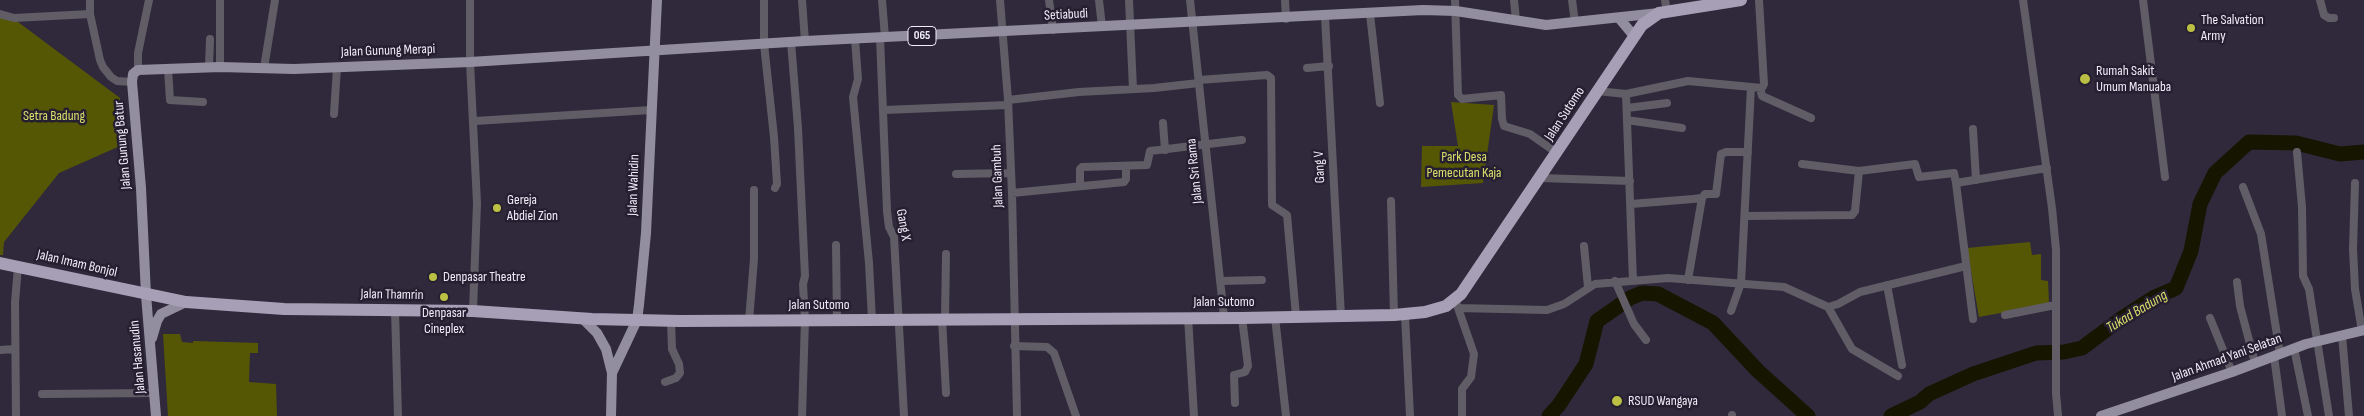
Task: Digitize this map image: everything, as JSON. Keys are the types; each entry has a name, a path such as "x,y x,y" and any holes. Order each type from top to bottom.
{"highway":[{"path":"1663,8 1741,0"},
{"name":"Jalan Sutomo","path":"637,320 1242,318 1399,315 1438,309 1457,303 1634,36 1642,25 1663,8"},
{"name":"Jalan Imam Bonjol","path":"0,264 146,295"},
{"name":"Jalan Thamrin","path":"146,295 186,302 284,309 472,311 637,320"}],"main road":[{"name":"Jalan Wahidin","path":"612,373 637,320 646,233 657,0"},
{"name":"Setiabudi","path":"654,51 805,41 1286,19 1423,10 1456,11 1546,25 1620,18 1663,8"},
{"path":"1620,18 1634,36"},
{"name":"Jalan Gunung Merapi","path":"138,70 215,67 337,67 470,62 654,51"},
{"path":"132,82 133,74 138,70"},
{"name":"Jalan Gunung Batur","path":"132,82 141,188 146,295"},
{"name":"Jalan Hasanudin","path":"146,295 156,416"},
{"path":"151,344 157,321 161,314 186,302"},
{"path":"582,318 597,333 606,349 612,373 611,416"},
{"name":"Jalan Ahmad Yani Selatan","path":"2101,416 2232,372 2318,340 2363,330"}],"street":[{"name":"Jalan Gunung Batur","path":"90,0 90,14 100,60 106,72 117,81 132,82"},
{"path":"138,70 138,53 149,0"},
{"path":"215,67 220,0"},
{"path":"264,68 275,0"},
{"path":"470,0 470,62 475,122 477,203 472,311"},
{"path":"764,0 764,44 774,136 777,184 775,188"},
{"path":"802,0 805,41"},
{"name":"Gang X","path":"882,0 887,211 889,227 894,237 904,416"},
{"name":"Jalan Gambuh","path":"1000,0 1008,103 1012,193 1017,416"},
{"path":"1049,0 1053,30"},
{"path":"1099,0 1102,27"},
{"path":"1129,0 1133,89"},
{"name":"Jalan Sri Rama","path":"1190,0 1224,317"},
{"path":"1284,0 1286,19"},
{"path":"1456,0 1458,95 1462,99 1501,96 1504,126 1530,134 1557,153"},
{"path":"1514,0 1516,20"},
{"path":"1572,0 1575,23"},
{"path":"1597,91 1626,94 1683,82 1764,87 1759,0"},
{"path":"2023,0 2056,250 2055,305 2058,416"},
{"path":"2144,0 2165,178"},
{"path":"2320,0 2324,15 2334,18"},
{"path":"0,14 14,18 90,14"},
{"path":"1370,14 1380,103"},
{"name":"Gang V","path":"1325,16 1341,316"},
{"path":"210,39 215,67"},
{"path":"855,39 858,79 853,97 870,263 872,320"},
{"path":"791,42 804,223 802,416"},
{"path":"1307,68 1329,66"},
{"path":"334,114 337,67"},
{"path":"168,69 170,100 203,102"},
{"path":"884,110 1008,103 1079,92 1133,89 1267,75 1271,78 1272,205 1288,215 1296,316"},
{"path":"1731,311 1741,283 1751,87"},
{"path":"1760,88 1762,96 1811,118"},
{"path":"1626,94 1633,280"},
{"path":"1626,108 1667,103"},
{"path":"475,122 651,110"},
{"path":"1627,120 1682,128"},
{"path":"1163,123 1165,150"},
{"path":"1973,129 1976,180"},
{"path":"1080,186 1080,169 1082,167 1146,165 1150,152 1242,140"},
{"path":"1688,280 1702,198 1705,194 1718,193 1721,154 1726,152 1748,152"},
{"path":"2297,152 2302,207 2303,276 2309,289 2329,416"},
{"path":"1802,164 1859,170 1915,164 1920,177 1954,173 1973,319"},
{"path":"1012,193 1124,182 1126,179 1126,166"},
{"path":"1956,183 2046,168"},
{"path":"1745,216 1852,215 1855,212 1859,170"},
{"path":"956,174 1011,173"},
{"path":"1541,178 1630,181"},
{"path":"2355,183 2356,289 2363,330"},
{"path":"2243,187 2261,234 2277,355 2282,416"},
{"path":"749,321 754,259 752,204 754,190"},
{"path":"1631,204 1702,198"},
{"path":"1391,201 1399,315 1410,416"},
{"path":"2354,207 2364,207"},
{"path":"836,245 837,320"},
{"path":"1584,246 1588,287"},
{"path":"946,254 944,319 946,393"},
{"path":"1828,307 1838,304 1860,292 1966,266"},
{"path":"16,416 18,267"},
{"path":"1462,416 1462,389 1471,376 1474,354 1457,303 1547,310 1564,304 1588,287 1616,285 1633,280 1658,278 1784,287 1828,307 1852,349 1898,376"},
{"path":"1220,281 1262,280"},
{"path":"2237,282 2240,306 2255,363"},
{"path":"1616,285 1634,324 1646,340"},
{"path":"1887,285 1902,365"},
{"path":"2005,315 2055,305"},
{"path":"395,310 398,416"},
{"path":"1188,317 1194,416"},
{"path":"1275,317 1286,416"},
{"path":"1235,403 1234,375 1245,372 1248,366 1242,318"},
{"path":"2210,318 2232,372"},
{"path":"665,382 676,378 680,373 678,361 672,352 670,320"},
{"path":"2342,335 2350,416"},
{"path":"1014,346 1047,346 1054,353 1076,416"},
{"path":"2294,348 2308,416"},
{"path":"0,350 16,349"},
{"path":"42,394 154,393"}],"green space":[{"name":"Setra Badung","path":"0,14 18,22 120,98 120,146 59,173 4,242 3,255 0,255"},
{"name":"Park Desa Pemecutan Kaja","path":"1451,102 1494,105 1483,183 1421,187 1422,146 1458,146"},
{"path":"2030,242 2032,255 2041,254 2041,280 2048,281 2049,304 1979,317 1967,248"},
{"path":"163,334 180,334 182,342 258,343 258,353 250,353 249,382 276,384 277,416 168,416"}],"waterway":[{"name":"Tukad Badung","path":"1891,416 1920,402 1929,394 1973,374 2036,353 2064,352 2082,348 2153,298 2176,288 2191,251 2200,204 2215,173 2249,142 2296,143 2340,154 2364,152"},
{"name":"Tukad Badung","path":"1549,416 1559,405 1586,364 1597,321 1630,298 1642,293 1658,294 1713,323 1758,371 1808,416"}],"place":[{"name":"The Salvation Army","path":"2191,28"},
{"name":"Rumah Sakit Umum Manuaba","path":"2085,79"},
{"name":"Gereja Abdiel Zion","path":"497,208"},
{"name":"Denpasar Theatre","path":"433,277"},
{"name":"Denpasar Cineplex","path":"444,297"},
{"name":"RSUD Wangaya","path":"1617,401"}]}
